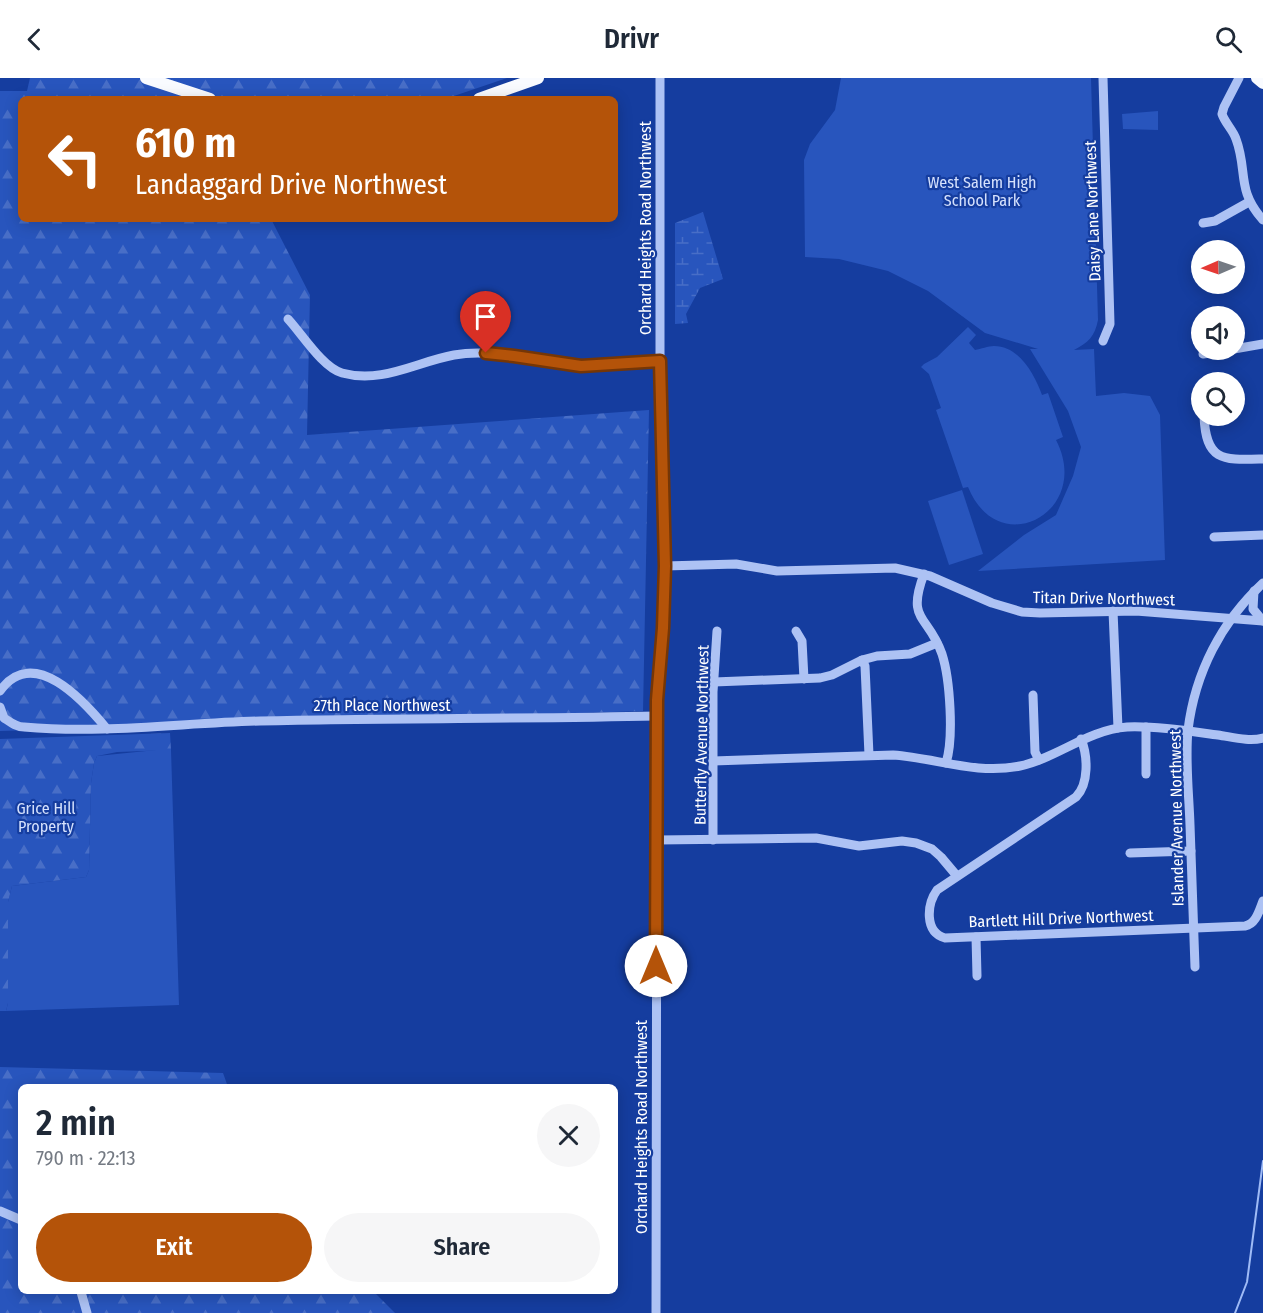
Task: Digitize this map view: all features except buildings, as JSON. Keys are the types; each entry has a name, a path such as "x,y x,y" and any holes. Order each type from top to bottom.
{"main road":[{"path":"146,78 201,96"},
{"path":"487,96 538,78"},
{"path":"1257,78 1263,83"}],"street":[{"name":"Orchard Heights Road Northwest","path":"656,1313 657,716 665,566 660,361 660,78"},
{"name":"Daisy Lane Northwest","path":"1103,78 1110,324 1103,341"},
{"path":"1239,78 1222,114 1236,137 1243,182 1249,202 1263,220"},
{"path":"1203,223 1215,221 1249,202"},
{"path":"288,319 326,364 334,370 360,377 387,374 439,359 473,354 514,356 581,366 660,361"},
{"path":"1245,347 1263,344"},
{"path":"1205,426 1209,445 1221,457 1232,460 1263,459"},
{"path":"1214,537 1263,535"},
{"name":"Titan Drive Northwest","path":"665,566 736,564 777,571 895,568 924,574 992,603 1022,612 1113,611 1263,621"},
{"path":"924,574 916,604 920,617 932,632 946,667 950,743 946,763"},
{"name":"Islander Avenue Northwest","path":"1195,967 1188,732 1193,702 1204,667 1218,637 1231,618 1263,583"},
{"path":"1254,591 1253,609 1263,621"},
{"path":"1113,611 1118,728"},
{"name":"Butterfly Avenue Northwest","path":"713,840 714,682 717,631"},
{"path":"796,631 802,641 804,679"},
{"path":"714,682 804,679 832,675 862,660 877,656 910,654 937,643"},
{"path":"862,660 866,666 869,755"},
{"path":"0,691 13,677 34,672 56,681 84,702 107,729"},
{"path":"1033,695 1035,752 1039,760"},
{"name":"27th Place Northwest","path":"0,707 4,718 20,727 107,729 310,720 475,720 657,716"},
{"path":"1146,727 1146,774"},
{"path":"713,761 869,755 915,756 961,767 987,769 1013,767 1039,760 1081,739 1118,728 1146,727 1245,739 1263,738"},
{"path":"657,840 816,838 859,846 902,841 932,849 957,876 1083,791 1085,784 1084,747 1081,739"},
{"path":"1130,854 1191,851"},
{"name":"Bartlett Hill Drive Northwest","path":"957,876 937,890 932,897 930,907 933,931 945,938 1250,925 1263,901"},
{"path":"976,936 977,976"},
{"path":"0,1211 18,1219"},
{"path":"82,1294 87,1313"}],"green space":[{"path":"30,78 507,78 454,96 18,96 18,222 273,222 310,295 307,435 649,410 643,711 0,731 0,91 27,91"},
{"name":"West Salem High School Park","path":"841,78 1091,78 1098,320 1090,338 1074,350 1094,349 1096,396 1124,393 1150,396 1160,415 1165,560 978,571 1024,535 1056,515 1073,476 1081,447 1068,411 1030,349 1038,349 985,333 928,291 888,271 839,259 805,257 804,160 810,144 835,110"},
{"path":"1158,111 1158,130 1123,129 1122,114"},
{"path":"703,212 723,279 700,288 686,314 688,323 675,324 675,223"},
{"path":"968,327 976,335 969,343 975,350 994,346 1011,351 1019,356 1031,371 1042,395 1048,393 1063,437 1056,440 1064,466 1062,488 1053,506 1038,519 1019,524 1000,522 982,510 968,487 963,488 936,410 941,408 929,374 921,367 937,357"},
{"path":"962,490 983,554 949,565 928,501"},
{"name":"Grice Hill Property","path":"170,733 171,750 117,752 97,756 91,783 89,870 86,877 12,886 8,902 8,1003 6,1011 0,1011 0,739"},
{"name":"Grice Hill Property","path":"171,750 179,1005 6,1011 8,1003 8,902 12,886 86,877 89,870 91,783 97,756"},
{"path":"0,1067 223,1073 227,1084 18,1084 18,1294 376,1294 395,1313 0,1313"}],"waterway":[{"path":"1235,1313 1247,1282 1263,1161"}],"route":[{"path":"486,353 581,366 660,361 660,437 665,566 657,700 656,966"}]}
